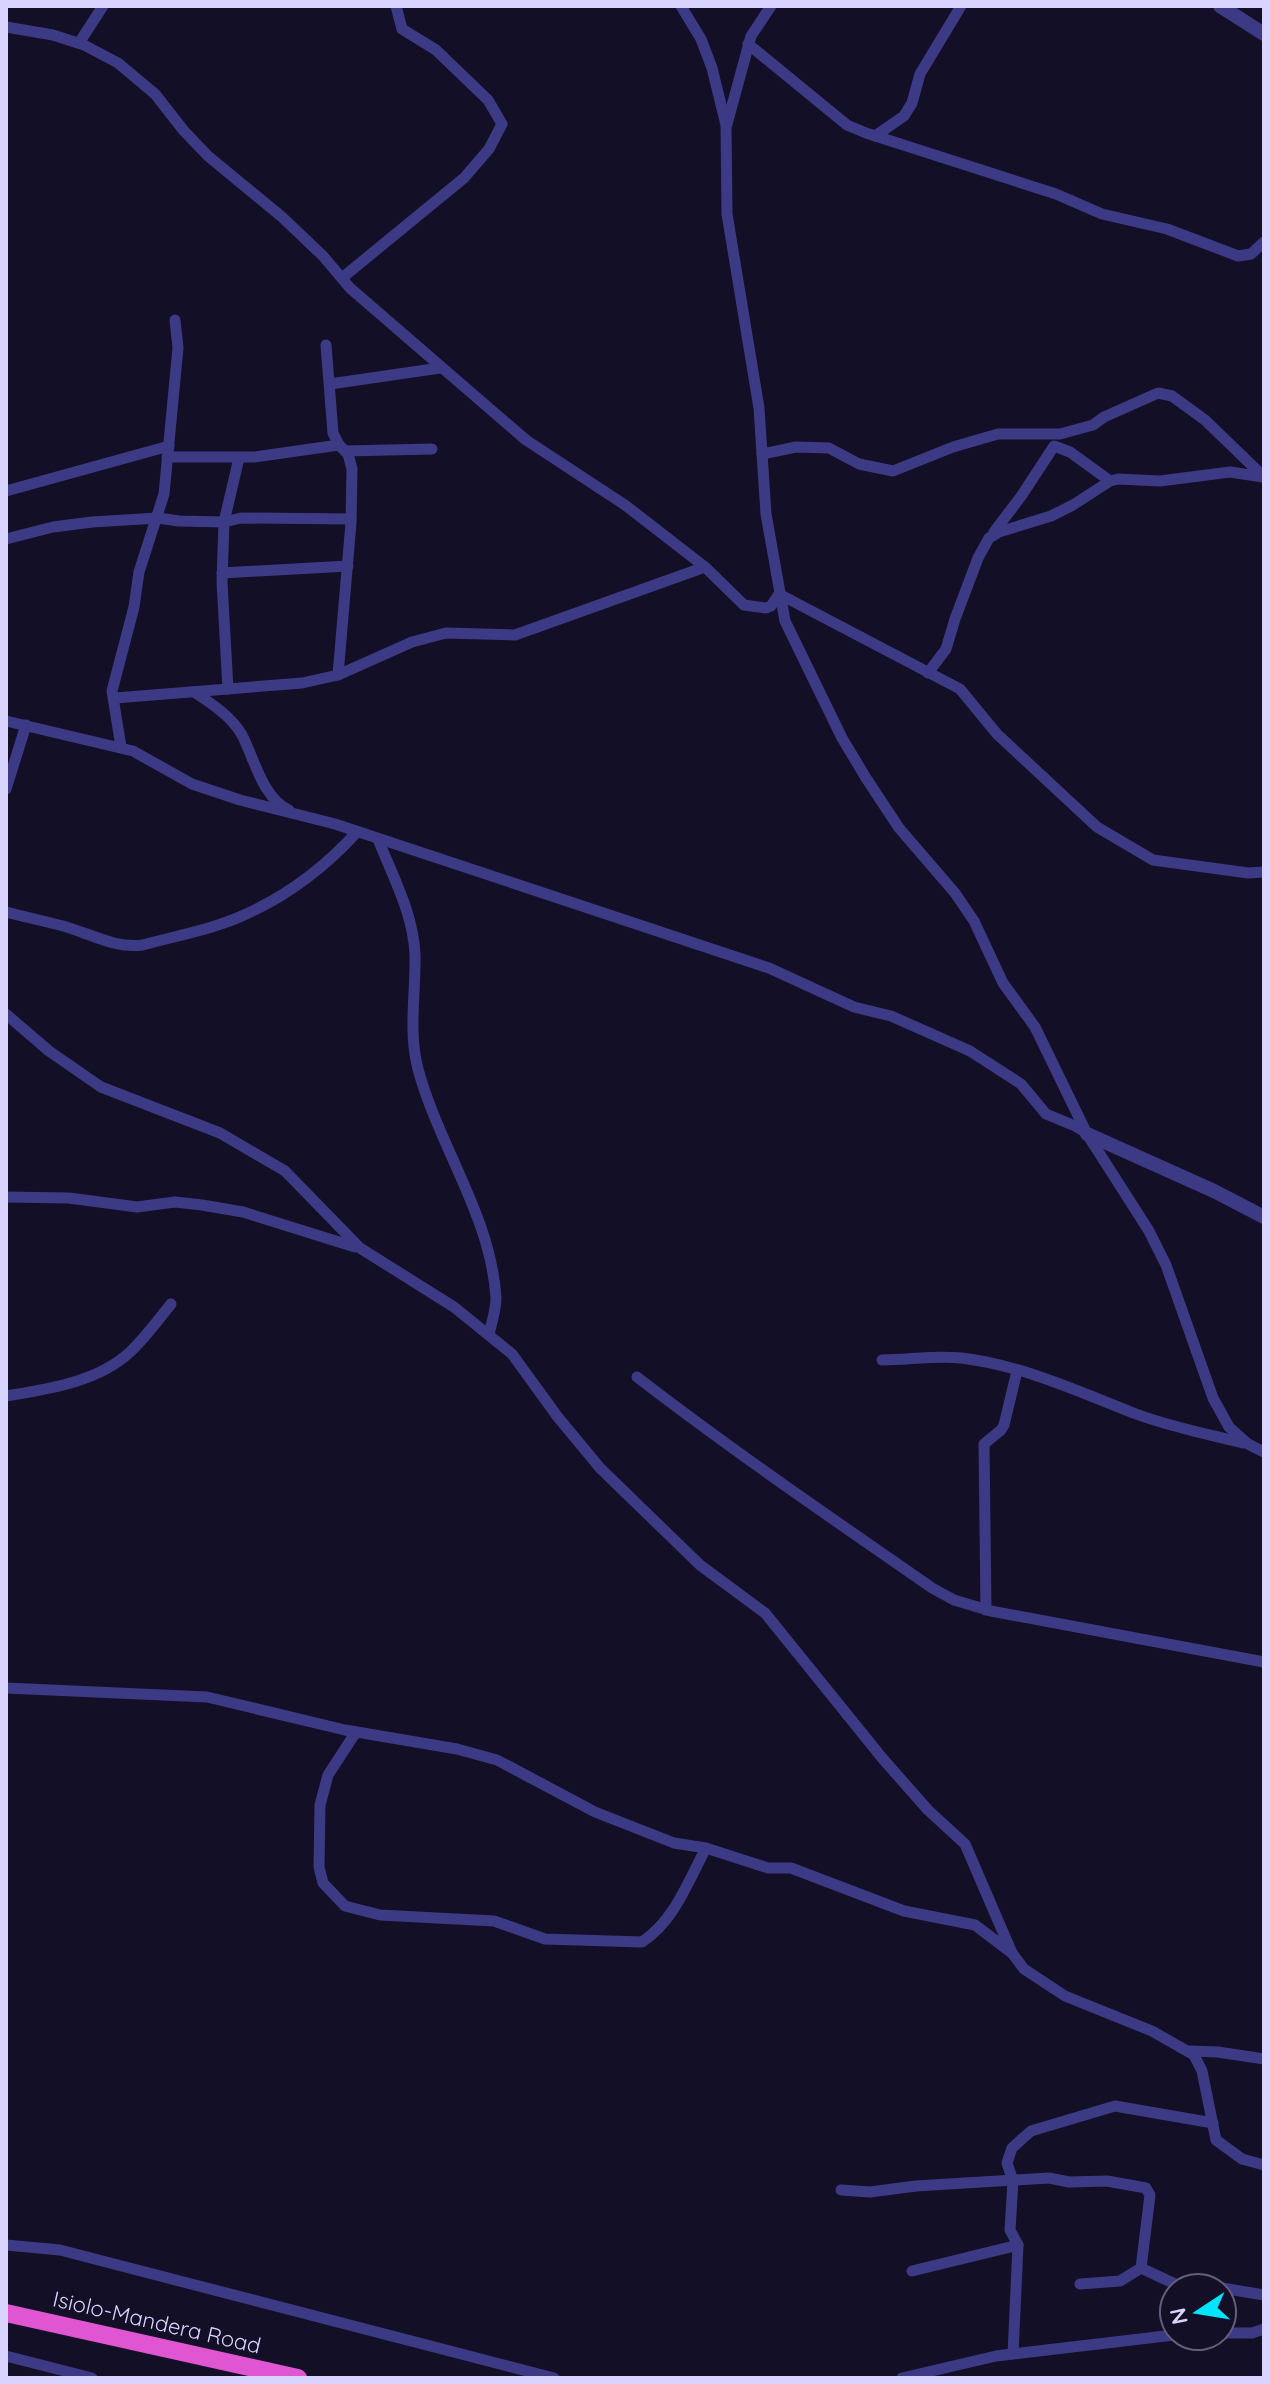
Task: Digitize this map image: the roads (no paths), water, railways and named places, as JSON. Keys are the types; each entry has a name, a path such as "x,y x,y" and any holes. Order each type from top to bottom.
{"highway":[{"name":"Isiolo-Mandera Road","path":"6,2313 298,2378"}],"street":[{"path":"79,43 103,6"},
{"path":"342,278 464,178 489,149 502,124 488,100 436,50 402,29 396,6"},
{"path":"681,6 701,39 712,68 726,125 727,214 759,408 766,514 785,621 842,738 899,828 955,893 974,921 1003,983 1035,1027 1087,1134 1149,1231 1166,1265 1213,1398 1229,1427 1248,1444"},
{"path":"726,125 751,36 771,6"},
{"path":"875,136 904,116 912,103 920,74 961,6"},
{"path":"1220,6 1264,34"},
{"path":"6,27 79,43 118,63 155,94 208,156 272,208 342,278 440,368 526,440 625,505 705,567 750,608 771,606 779,594"},
{"path":"748,44 847,125 875,136 1056,194 1102,214 1167,229 1238,256 1251,254 1264,242"},
{"path":"121,747 112,691 134,607 139,572 164,494 178,348 175,320"},
{"path":"326,345 333,433 352,469 348,566 338,675"},
{"path":"330,384 440,368"},
{"path":"762,454 796,447 829,448 859,464 893,471 953,447 998,434 1024,432 1041,436 1093,425 1158,393 1172,396 1205,420 1264,477 1230,472 1160,481 1110,481 1062,510 989,538"},
{"path":"1041,436 1054,446 1070,452 1110,481"},
{"path":"928,673 946,649 969,582 989,538 1054,446"},
{"path":"6,491 168,452 239,458 342,448 432,449"},
{"path":"228,689 222,573 224,522 239,458"},
{"path":"6,539 53,527 158,518 224,522 241,518 351,519"},
{"path":"222,573 348,566"},
{"path":"115,698 302,683 338,675 412,642 446,633 515,635 705,567"},
{"path":"779,594 960,689 997,734 1097,827 1153,860 1248,873 1264,872"},
{"path":"194,692 233,724 241,735 254,768 278,803 300,815"},
{"path":"6,721 133,751 192,784 357,832 769,968 854,1007 891,1016 970,1051 1009,1074 1046,1114 1264,1217"},
{"path":"6,789 26,725"},
{"path":"6,912 130,947 143,945 242,916 273,900 330,861 357,832"},
{"path":"378,839 401,890 415,952 413,1037 418,1068 437,1125 488,1242 496,1301 489,1334"},
{"path":"6,1014 49,1051 101,1087 220,1133 285,1171 360,1248 454,1307 512,1354 557,1416 610,1478 700,1565 765,1613 883,1759 928,1810 965,1844 1012,1953 1024,1969 1041,1983 1094,2009 1152,2031 1190,2051 1264,2059"},
{"path":"6,1197 69,1198 137,1207 175,1202 202,1205 243,1212 360,1248"},
{"path":"6,1396 50,1389 110,1366 129,1353 171,1304"},
{"path":"882,1360 959,1358 1017,1371 1150,1418 1248,1444 1264,1452"},
{"path":"986,1610 984,1444 1004,1425 1017,1371"},
{"path":"637,1377 709,1432 932,1588 954,1600 986,1610 1264,1662"},
{"path":"6,1688 207,1697 356,1732 457,1749 497,1760 595,1812 674,1843 706,1848 768,1868 791,1868 904,1911 975,1925 1012,1953"},
{"path":"356,1732 328,1775 320,1805 319,1867 323,1883 345,1906 360,1911 380,1915 494,1921 545,1939 642,1942 669,1918 706,1848"},
{"path":"1190,2051 1200,2065 1213,2132 1221,2146 1242,2159 1264,2165"},
{"path":"1013,2354 1018,2245 1010,2230 1013,2181 1007,2163 1012,2148 1031,2131 1097,2110 1124,2106 1213,2123"},
{"path":"841,2190 870,2192 1049,2178 1069,2182 1107,2181 1146,2188 1150,2195 1141,2268"},
{"path":"6,2245 60,2250 554,2378"},
{"path":"912,2271 1018,2245"},
{"path":"1080,2284 1120,2281 1141,2268"},
{"path":"1141,2268 1158,2276"},
{"path":"1238,2291 1264,2295"},
{"path":"1238,2333 1264,2329"},
{"path":"902,2378 1013,2354 1158,2337"},
{"path":"6,2356 92,2378"}]}
